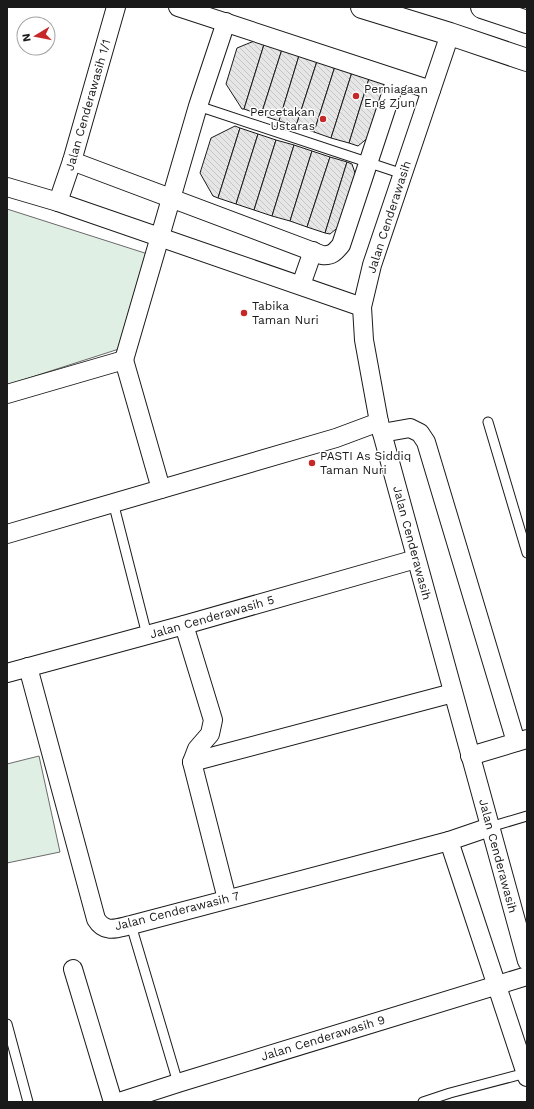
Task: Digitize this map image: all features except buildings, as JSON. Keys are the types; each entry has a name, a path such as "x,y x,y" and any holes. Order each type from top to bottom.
{"main road":[{"path":"362,7 450,34 527,60"},
{"path":"482,7 527,22"}],"street":[{"name":"Jalan Cenderawasih 1/1","path":"58,202 72,161 116,7"},
{"path":"178,7 431,90"},
{"path":"161,489 124,360 198,106 226,22"},
{"name":"Jalan Cenderawasih","path":"450,34 372,265 362,307 364,340 380,427 470,756 490,827 520,908 527,961"},
{"path":"72,161 322,255 329,255 336,252 341,246 367,162 396,79"},
{"path":"7,187 58,202 362,307"},
{"path":"301,286 313,251"},
{"path":"7,394 124,360"},
{"path":"7,534 336,438 380,427 410,428 420,433 426,442 521,741 470,756"},
{"name":"Jalan Cenderawasih 5","path":"7,674 416,559"},
{"path":"184,625 213,720 210,734 197,750 192,762 227,899"},
{"name":"Jalan Cenderawasih 7","path":"28,668 96,919 100,926 115,928 131,925 449,841 490,827"},
{"path":"192,762 453,693"},
{"path":"449,841 527,1075"},
{"path":"73,969 113,1102"},
{"name":"Jalan Cenderawasih 9","path":"119,1102 527,976"}],"lane":[{"path":"198,106 403,174"},
{"path":"488,422 527,553"},
{"path":"113,502 147,635"},
{"path":"490,827 527,816"},
{"path":"131,925 178,1083"},
{"path":"7,1024 28,1102"},
{"path":"423,1102 451,1098 527,1075"}],"green space":[{"path":"7,209 151,255 122,348 7,385"},
{"path":"39,756 60,852 7,863 7,764"}],"place":[{"name":"Perniagaan Eng Zjun","path":"356,96"},
{"name":"Percetakan Ustaras","path":"323,119"},
{"name":"Tabika Taman Nuri","path":"244,313"},
{"name":"PASTI As Siddiq Taman Nuri","path":"312,463"}]}
